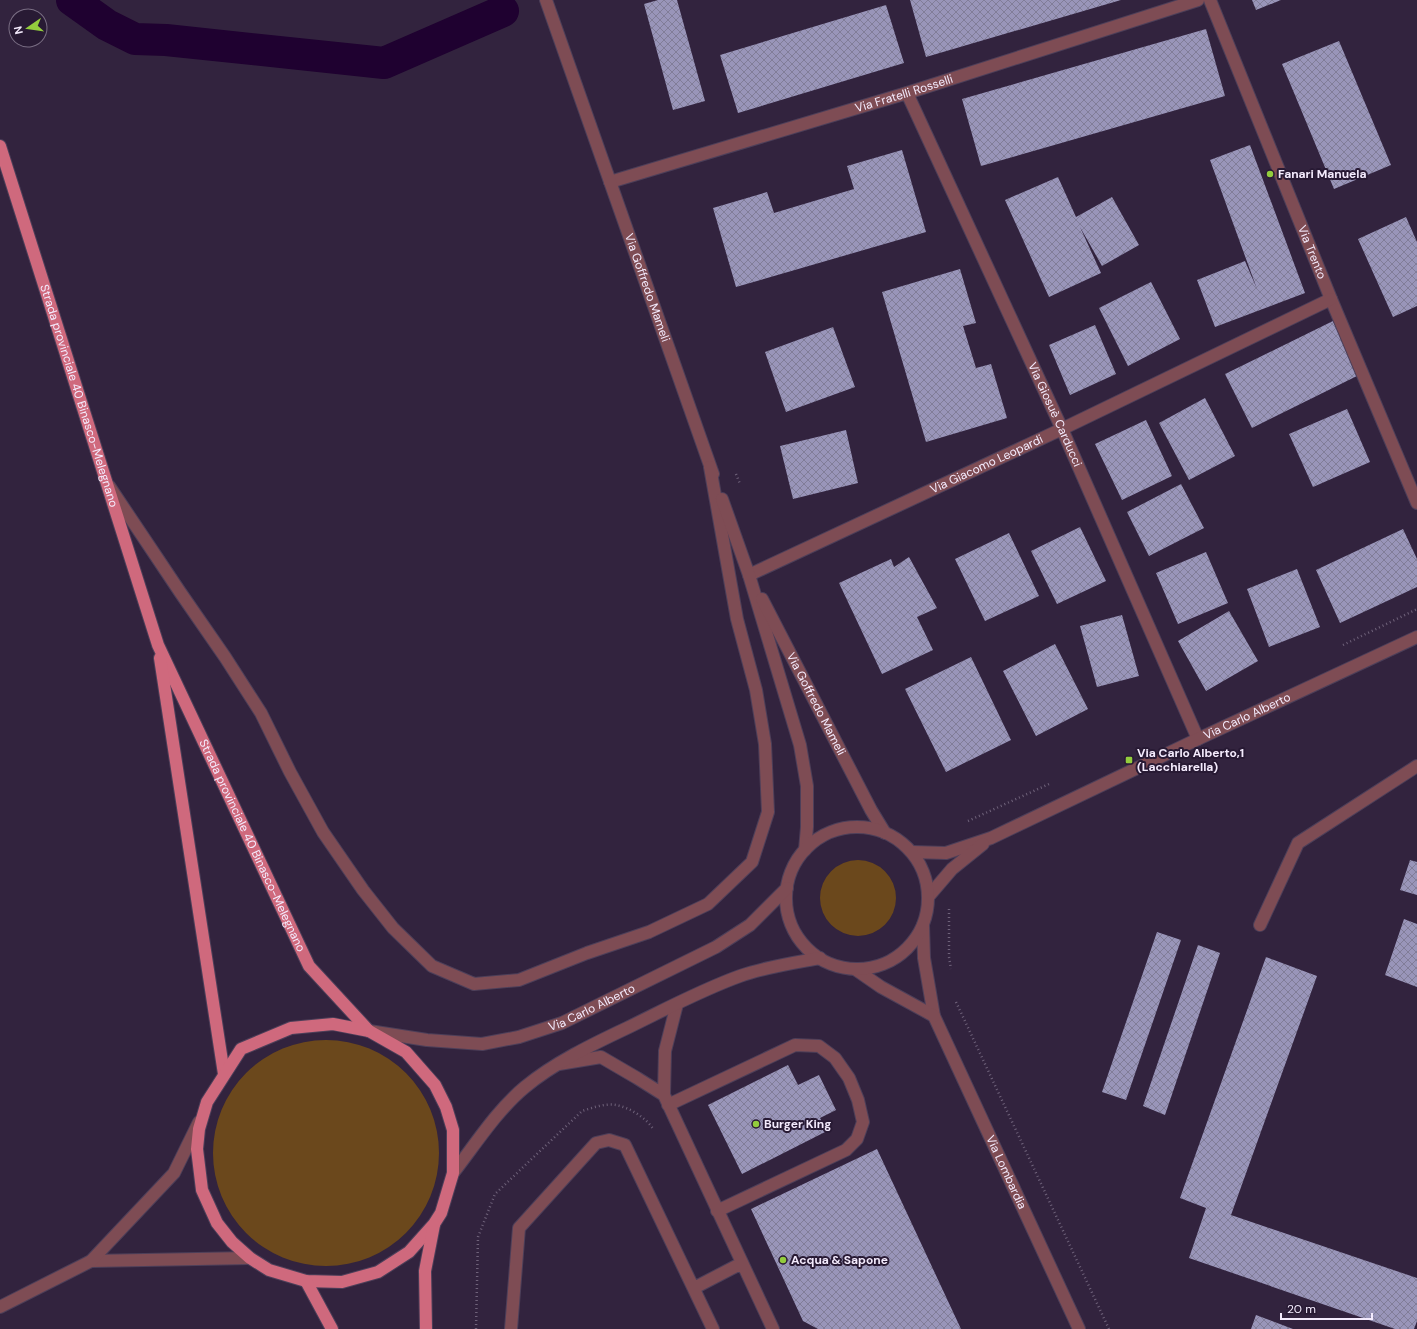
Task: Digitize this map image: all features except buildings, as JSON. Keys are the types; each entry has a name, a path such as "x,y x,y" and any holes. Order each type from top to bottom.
{"main road":[{"name":"Strada provinciale 40 Binasco-Melegnano","path":"0,146 158,645 309,966 368,1031"},
{"name":"Strada provinciale 40 Binasco-Melegnano","path":"158,645 224,1074"},
{"name":"Strada provinciale 40 Binasco-Melegnano","path":"333,1024 368,1031 406,1052 435,1084 446,1106 453,1130 453,1173 441,1213 434,1224 409,1252 378,1272 342,1282 306,1281 269,1270 250,1258 232,1242 217,1223 202,1190 197,1149 202,1115 207,1102 241,1049 291,1028 333,1024"},
{"name":"Strada provinciale 40 Binasco-Melegnano","path":"426,1329 425,1271 434,1224"},
{"path":"306,1281 332,1329"}],"street":[{"name":"Via Goffredo Mameli","path":"546,0 749,575 800,745 806,786 807,827 805,850"},
{"name":"Via Fratelli Rosselli","path":"610,182 907,93 1198,0"},
{"name":"Via Trento","path":"1210,0 1331,299 1417,503"},
{"name":"Via Giosuè Carducci","path":"907,93 1062,428 1198,739"},
{"name":"Via Giacomo Leopardi","path":"749,575 1062,428 1331,299"},
{"path":"107,482 261,713 290,772 323,832 363,890 393,928 432,966 474,984 519,980 587,953 649,932 708,904 752,862 768,812 766,744 756,690 737,619 710,467"},
{"name":"Via Goffredo Mameli","path":"749,575 871,810 885,832"},
{"name":"Via Carlo Alberto","path":"912,852 946,853 991,838 1198,739 1417,637"},
{"path":"1260,925 1298,844 1417,766"},
{"path":"864,827 885,832 912,852 924,874 928,897 927,911 923,925 912,944 896,958 877,966 856,969 836,966 820,958 809,950 800,940 793,928 788,909 787,888 793,868 805,850 822,836 842,829 864,827"},
{"name":"Via Carlo Alberto","path":"928,897 952,869 991,838"},
{"name":"Via Carlo Alberto","path":"368,1031 427,1040 482,1044 519,1037 562,1023 716,947 750,925 787,888"},
{"name":"Via Lombardia","path":"923,925 924,958 934,1016 1079,1329"},
{"path":"453,1173 504,1108 525,1087 558,1064 586,1048 677,1004 740,976 820,958"},
{"path":"856,969 881,987 934,1016"},
{"path":"677,1004 666,1051 666,1100 773,1329"},
{"path":"666,1100 795,1045 819,1046 835,1058 849,1078 858,1100 863,1122 857,1139 846,1150 717,1211"},
{"path":"558,1064 601,1057 637,1078 666,1100"},
{"path":"0,1306 91,1261 174,1173 202,1115"},
{"path":"512,1329 519,1228 596,1143 609,1140 625,1145 713,1329"},
{"path":"91,1261 250,1258"},
{"path":"694,1288 742,1262"}],"path":[{"path":"1339,647 1417,609"},
{"path":"965,822 1052,782"},
{"path":"949,908 949,957 951,970"},
{"path":"954,998 1109,1329"},
{"path":"476,1329 478,1237 495,1194 582,1111 596,1106 615,1105 639,1114 654,1129 657,1136"}],"shaded area":[{"path":"858,860 873,863 885,871 893,883 896,898 893,913 885,925 873,933 858,936 843,933 831,925 823,913 820,898 823,883 831,871 843,863"},
{"path":"326,1040 348,1042 379,1053 406,1073 426,1100 437,1131 439,1153 437,1175 426,1206 406,1233 379,1253 348,1264 326,1266 304,1264 273,1253 246,1233 226,1206 215,1175 213,1153 215,1131 226,1100 246,1073 273,1053 304,1042"}],"waterway":[{"path":"72,0 107,25 135,39 166,40 384,63 503,11"}],"place":[{"name":"Fanari Manuela","path":"1270,174"},
{"name":"Via Carlo Alberto,1 (Lacchiarella)","path":"1129,760"},
{"name":"Burger King","path":"756,1124"},
{"name":"Acqua & Sapone","path":"783,1260"}]}
